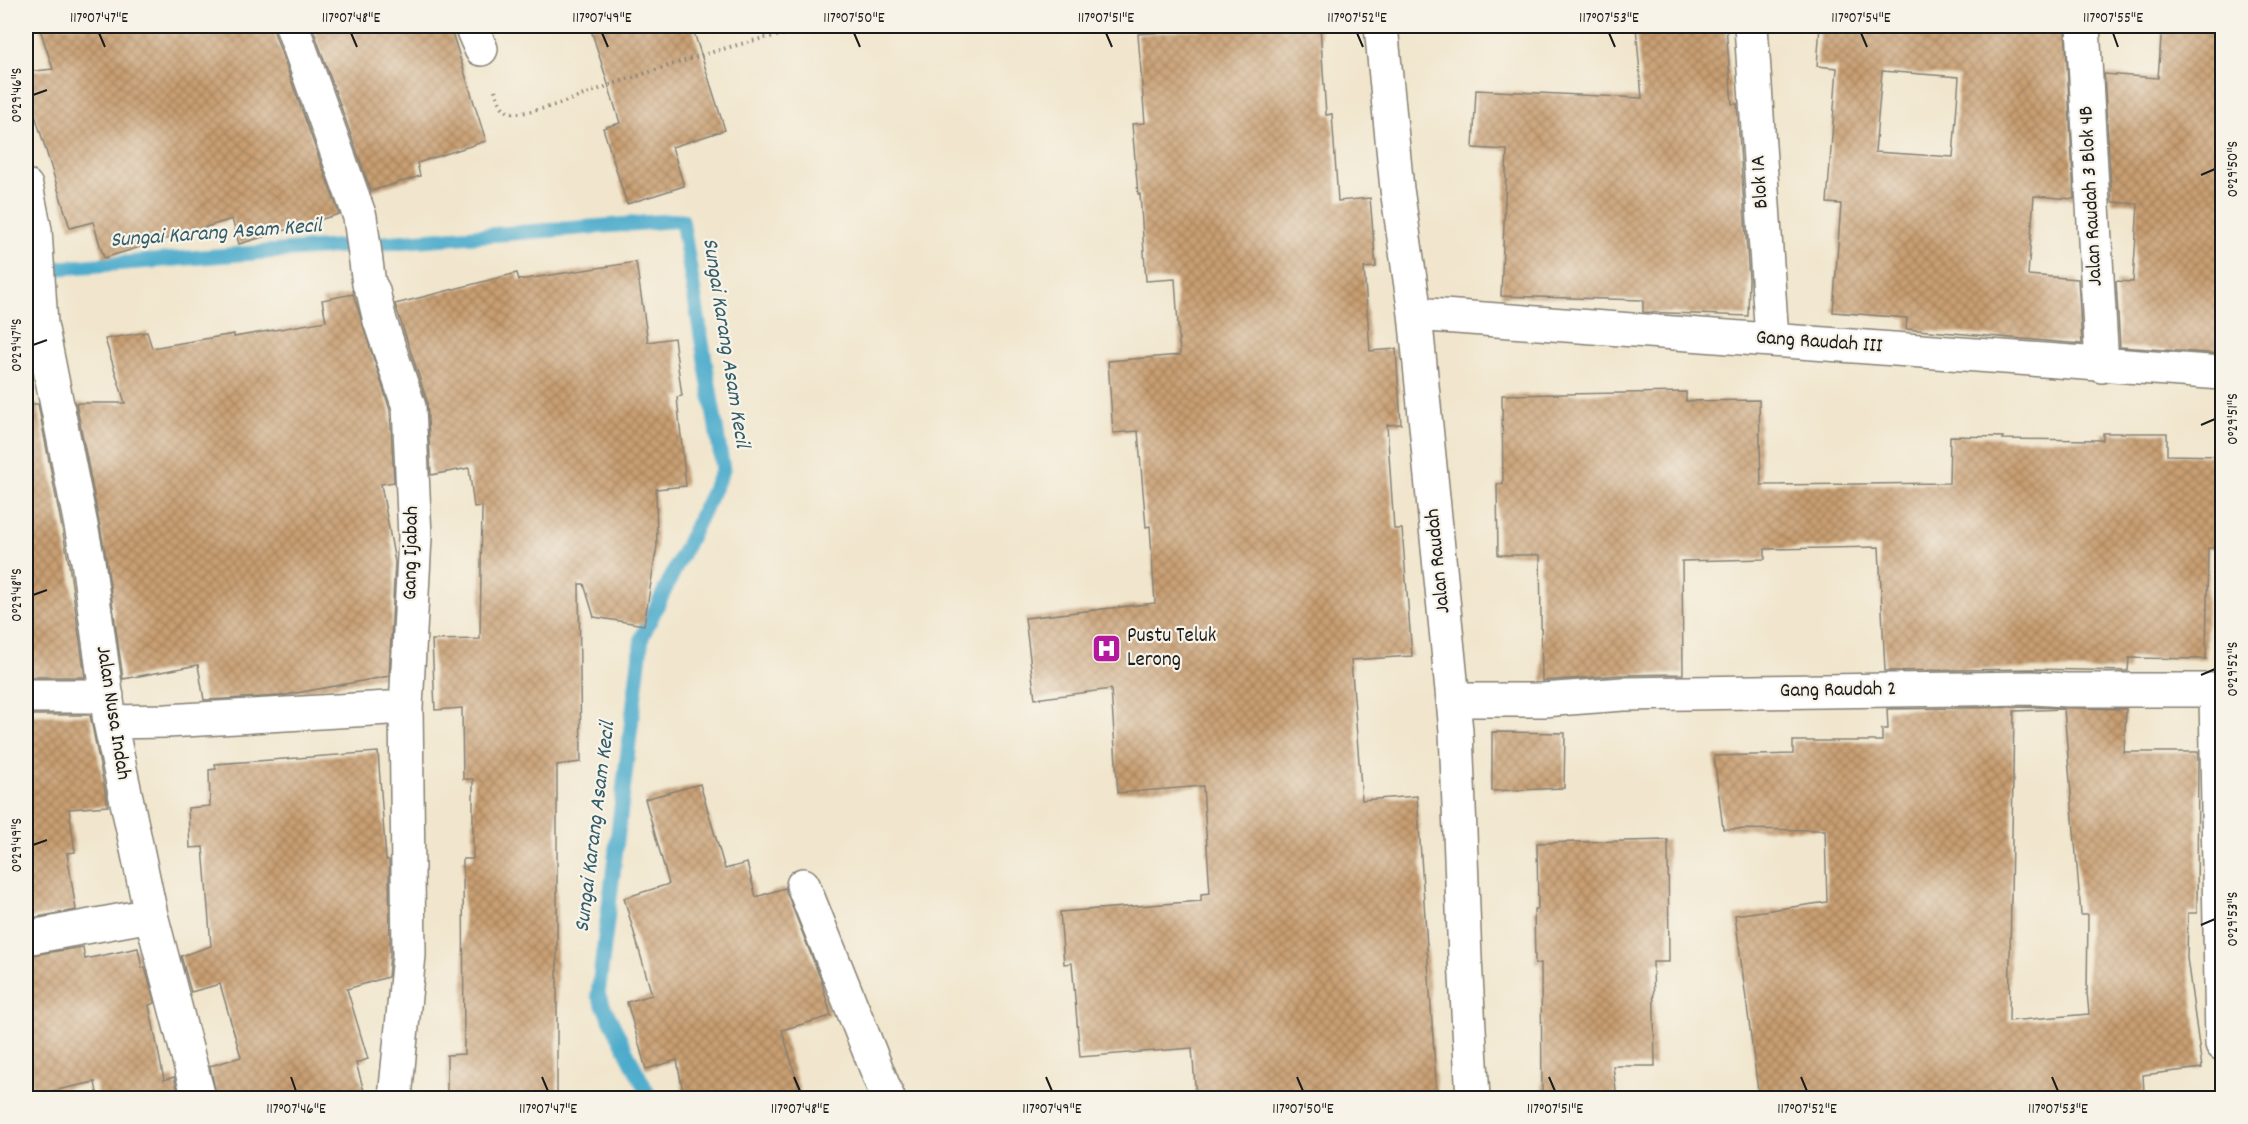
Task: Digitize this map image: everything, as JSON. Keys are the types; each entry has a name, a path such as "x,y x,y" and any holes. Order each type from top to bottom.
{"street":[{"name":"Gang Ijabah","path":"292,26 360,218 369,284 409,407 415,537 406,707 409,955 395,1098"},
{"name":"Jalan Raudah","path":"1381,26 1397,189 1415,314 1453,700 1473,1098"},
{"name":"Blok 1A","path":"1751,26 1772,339"},
{"name":"Jalan Raudah 3 Blok 4B","path":"2083,26 2102,366"},
{"name":"Jalan Nusa Indah","path":"26,186 35,230 41,324 88,561 109,709 151,915 199,1098"},
{"name":"Gang Raudah III","path":"1415,314 2223,374"},
{"name":"Gang Raudah 2","path":"1453,700 1543,700 1634,694 1997,688 2219,690"},
{"path":"2219,690 2223,1044"},
{"path":"26,696 109,709 167,722 406,707"},
{"path":"803,885 888,1098"},
{"path":"26,938 151,915"}],"path":[{"path":"476,37 500,104 512,113 556,104 627,79 761,39 865,26"}],"building":[{"path":"39,26 274,26 274,32 339,214 239,244 232,219 104,258 93,222 70,228 26,86 26,72 53,69"},
{"path":"312,26 450,26 486,141 417,163 420,176 371,191"},
{"path":"590,26 692,26 725,130 672,147 684,186 627,204 603,128 620,123"},
{"path":"1242,26 1320,26 1326,115 1332,114 1338,201 1370,198 1376,267 1364,268 1370,351 1396,349 1401,424 1387,425 1394,529 1402,529 1412,656 1351,660 1362,800 1417,796 1437,1098 1384,1098 1384,1095 1334,1098 1196,1098 1192,1048 1080,1057 1072,963 1064,964 1060,912 1201,901 1201,894 1210,893 1203,786 1118,793 1111,689 1035,699 1025,618 1155,603 1150,526 1146,527 1138,431 1113,433 1108,361 1180,355 1175,279 1146,281 1132,124 1145,123 1138,34"},
{"path":"1636,26 1726,26 1732,104 1737,104 1749,279 1748,316 1643,312 1643,300 1501,296 1507,150 1473,148 1476,90 1642,98"},
{"path":"1820,26 2065,26 2074,199 2034,196 2028,275 2078,279 2082,344 1906,329 1907,318 1833,312 1841,204 1827,203 1837,68 1817,66","holes":["1882,71 1959,77 1953,157 1875,152"]},
{"path":"2162,26 2223,26 2223,354 2120,347 2116,281 2133,282 2138,204 2112,202 2104,74 2158,78"},
{"path":"636,262 648,342 674,338 682,396 677,397 686,486 656,489 657,546 644,625 594,617 584,584 579,584 581,762 557,765 557,1098 447,1098 447,1055 464,1054 463,859 473,859 473,779 463,779 462,708 435,710 432,640 480,639 482,506 474,507 469,468 431,475 427,401 395,304 517,273 519,280"},
{"path":"353,294 390,410 394,482 381,484 395,562 389,676 280,696 204,700 198,665 123,679 106,557 76,403 125,403 105,339 147,332 152,348 326,321 322,300"},
{"path":"1686,392 1686,401 1759,400 1761,485 1949,483 1950,436 2103,440 2103,433 2167,433 2167,455 2223,456 2223,548 2208,548 2206,659 2129,658 2128,671 2032,669 1885,671 1879,547 1765,549 1765,559 1682,561 1683,674 1622,675 1542,681 1540,555 1498,555 1497,484 1503,484 1502,395"},
{"path":"26,404 38,404 69,564 85,677 26,677"},
{"path":"2032,707 2126,709 2124,752 2198,752 2197,913 2188,913 2187,958 2202,1068 2143,1075 2144,1093 2070,1098 1759,1098 1735,915 1827,902 1825,830 1723,829 1714,756 1793,754 1793,741 1882,741 1882,729 1888,729 1887,709","holes":["2064,709 2081,915 2088,915 2089,1014 2009,1021 2014,711"]},
{"path":"26,715 90,715 108,806 69,809 75,852 67,853 76,910 26,919"},
{"path":"1492,732 1565,733 1564,788 1492,791"},
{"path":"378,752 386,860 389,860 390,954 388,977 347,989 368,1059 356,1063 366,1098 217,1098 210,1066 241,1057 220,984 191,992 181,956 211,946 203,847 190,848 188,808 210,806 209,770 216,769 215,764"},
{"path":"700,784 725,869 747,863 756,897 785,888 822,983 831,1016 782,1030 802,1098 684,1098 677,1060 646,1069 627,1002 652,995 624,898 669,884 645,799"},
{"path":"1668,840 1669,962 1653,962 1655,1066 1613,1066 1617,1098 1542,1098 1541,963 1535,964 1534,909 1538,909 1537,843"},
{"path":"83,947 85,959 138,948 142,968 145,967 155,1003 149,1005 164,1080 174,1077 180,1098 98,1098 95,1082 33,1095 26,1057 26,956"}],"waterway":[{"name":"Sungai Karang Asam Kecil","path":"34,270 682,220 723,470 642,637 598,995 650,1098"}],"place":[{"name":"Pustu Teluk Lerong","path":"1106,649"}]}
